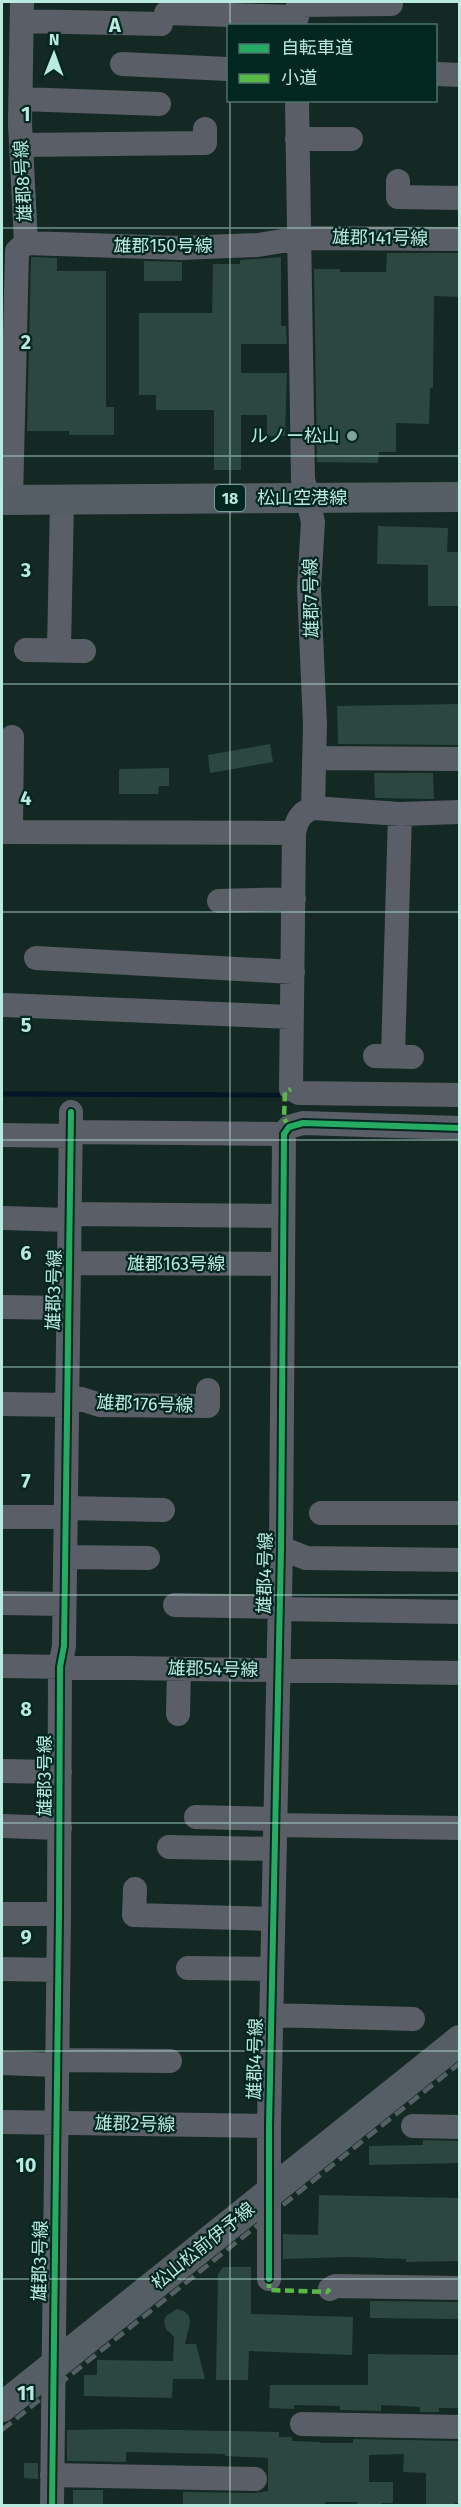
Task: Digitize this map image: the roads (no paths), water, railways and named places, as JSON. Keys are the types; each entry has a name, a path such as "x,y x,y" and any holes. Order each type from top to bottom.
{"main road":[{"name":"松山空港線","path":"6,500 459,497"},
{"name":"松山松前伊予線","path":"2,2407 459,2040"}],"street":[{"path":"22,11 163,19 297,12 391,4"},
{"name":"雄郡8号線","path":"6,500 15,248 14,132 21,99 11,76 22,11"},
{"path":"134,59 199,59 227,69"},
{"path":"437,74 459,75"},
{"path":"21,99 159,104"},
{"name":"雄郡7号線","path":"297,102 303,479 313,522 309,588 314,758 313,808"},
{"path":"14,132 205,143 205,129"},
{"path":"297,139 351,139"},
{"path":"398,189 459,198"},
{"name":"雄郡150号線","path":"15,248 180,248 258,245 300,238"},
{"name":"雄郡141号線","path":"300,238 459,239"},
{"path":"58,650 62,500"},
{"path":"26,650 84,651"},
{"path":"12,737 6,832 294,833"},
{"path":"314,758 459,759"},
{"path":"459,812 400,814 313,808 304,811 297,820 294,833 291,1089 299,1093 459,1095"},
{"path":"393,1056 400,814"},
{"path":"219,901 294,899"},
{"path":"44,954 293,972"},
{"path":"5,1005 292,1017"},
{"path":"2,1135 71,1127 284,1134 289,1127 303,1123 459,1128"},
{"name":"雄郡3号線","path":"52,2505 60,1667 64,1646 71,1127"},
{"name":"雄郡4号線","path":"269,2279 269,2126 280,1548 284,1134"},
{"path":"2,1218 283,1216"},
{"name":"雄郡163号線","path":"69,1263 283,1264"},
{"path":"2,1307 68,1308"},
{"name":"雄郡176号線","path":"67,1402 81,1399 99,1405 208,1406 208,1390"},
{"path":"2,1404 67,1402"},
{"path":"2,1516 163,1510"},
{"path":"321,1513 459,1514"},
{"path":"280,1548 306,1558 459,1560"},
{"path":"65,1557 148,1558"},
{"path":"2,1603 64,1604"},
{"path":"175,1605 459,1612"},
{"name":"雄郡54号線","path":"2,1666 459,1672"},
{"path":"178,1714 179,1669"},
{"path":"2,1771 60,1772"},
{"path":"196,1818 275,1831"},
{"path":"2,1826 60,1828"},
{"path":"169,1847 275,1831 459,1828"},
{"path":"135,1889 134,1915 273,1919"},
{"path":"2,1914 59,1914"},
{"path":"188,1968 272,1969"},
{"path":"2,1969 58,1970"},
{"path":"272,2015 406,2014"},
{"path":"2,2063 170,2061"},
{"name":"雄郡2号線","path":"2,2122 269,2126"},
{"path":"413,2126 459,2127"},
{"path":"330,2289 334,2286 459,2288"},
{"path":"302,2424 459,2427"},
{"path":"52,2475 143,2470 250,2474"}],"waterway":[{"path":"2,1094 280,1095"}],"railway":[{"path":"2,2430 460,2063"}],"place":[{"name":"ルノー松山","path":"352,436"}]}
